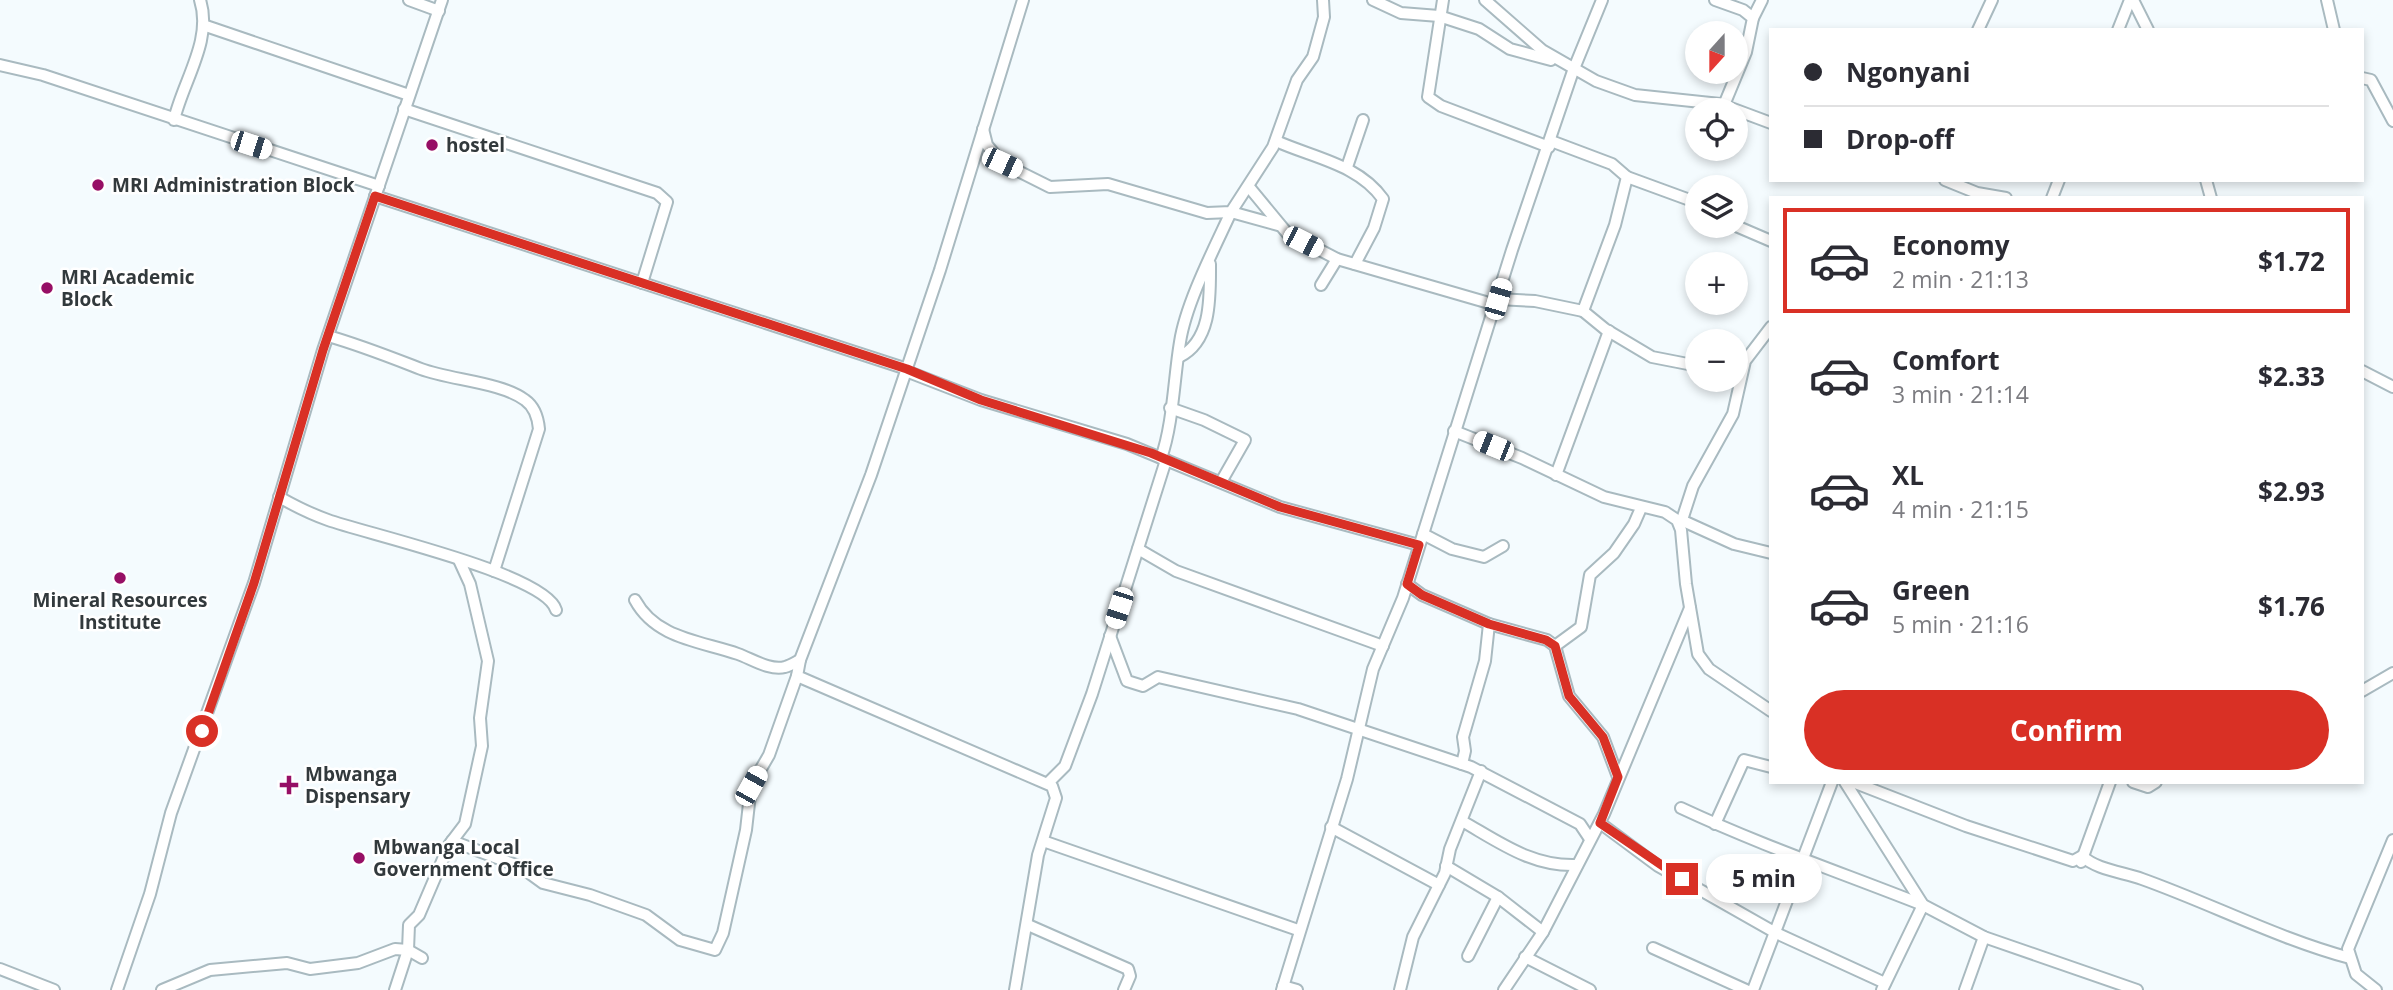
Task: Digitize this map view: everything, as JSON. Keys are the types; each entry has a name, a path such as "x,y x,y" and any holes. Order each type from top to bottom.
{"street":[{"path":"200,0 204,12"},
{"path":"174,120 180,93 200,47 208,0"},
{"path":"117,990 150,894 171,813 254,583 328,337 440,6 409,0"},
{"path":"452,841 521,867 543,883 590,895 646,915 680,940 715,950 723,933 744,843 751,804 751,786 769,755 797,676 800,660 871,475 1023,0"},
{"path":"1048,783 1065,766 1138,550 1164,459 1180,341 1189,305 1231,212 1276,141 1297,80 1313,57 1324,17 1323,0"},
{"path":"1374,0 1401,13 1439,16 1479,29 1510,49 1557,62"},
{"path":"1443,0 1428,97 1441,106 1612,163 1627,177 1685,198"},
{"path":"1485,0 1557,62 1573,71 1635,94 1685,100"},
{"path":"1297,990 1283,988 1298,930 1360,730 1373,669 1407,584 1454,431 1573,71 1602,0"},
{"path":"1715,0 1743,10 1754,18"},
{"path":"1727,98 1746,52 1754,18 1762,0"},
{"path":"1979,28 1992,0"},
{"path":"2119,28 2131,0"},
{"path":"2131,0 2147,28"},
{"path":"2327,0 2334,28"},
{"path":"203,24 409,95"},
{"path":"0,65 64,81 642,283 906,370 981,400 1072,426 1164,459 1280,507 1419,545"},
{"path":"2364,78 2371,80 2393,121"},
{"path":"404,109 657,193 667,202 642,283"},
{"path":"1748,114 1769,122"},
{"path":"1347,167 1363,120"},
{"path":"983,130 988,145 1002,163 1050,187 1108,184 1208,213 1231,212 1278,225"},
{"path":"1276,141 1347,167 1371,182 1383,199 1374,228 1355,264"},
{"path":"1583,311 1615,225 1627,177"},
{"path":"1950,182 1977,193 1994,196"},
{"path":"1249,187 1287,233 1337,259 1497,302 1535,301 1583,311 1608,331 1652,357 1685,363"},
{"path":"1748,231 1769,240"},
{"path":"1321,285 1337,259"},
{"path":"1179,357 1197,346 1210,298 1210,262"},
{"path":"1748,357 1769,330"},
{"path":"1556,475 1608,331"},
{"path":"328,337 396,357 422,370 488,386 526,400 537,415 539,429 494,571"},
{"path":"1180,341 1197,346"},
{"path":"2364,372 2393,387"},
{"path":"1738,392 1737,404 1725,433 1693,486 1680,523 1695,642 1703,663 1738,691 1769,710"},
{"path":"1170,408 1204,420 1245,440 1221,482"},
{"path":"1454,431 1604,498 1665,512 1680,523 1734,544 1769,553"},
{"path":"279,497 331,521 410,542 494,571 547,596 556,610"},
{"path":"1555,646 1581,627 1590,575 1614,553 1634,524 1641,508"},
{"path":"1423,534 1452,549 1484,557 1503,546"},
{"path":"1138,550 1176,571 1383,646"},
{"path":"395,990 408,950 408,925 419,915 452,841 465,824 482,746 480,718 488,661 470,584 459,560"},
{"path":"1407,584 1422,595 1489,624 1546,640 1555,646 1569,696 1603,737 1618,777"},
{"path":"635,600 643,615 684,640 737,653 766,665 784,668 800,660"},
{"path":"1504,990 1543,932 1600,823 1690,608"},
{"path":"1462,764 1465,751 1463,737 1485,661 1489,624"},
{"path":"1110,636 1127,681 1143,685 1158,677 1298,709 1462,764 1482,771 1580,824 1590,839"},
{"path":"2364,690 2393,673"},
{"path":"797,676 1048,783 1056,798 1043,841 1015,990"},
{"path":"1715,824 1744,760 1769,766"},
{"path":"1400,990 1413,937 1440,885 1482,771"},
{"path":"1753,990 1831,784"},
{"path":"1846,784 1923,905"},
{"path":"1858,784 1966,826 2073,861 2081,860 2141,878 2350,958"},
{"path":"2081,860 2109,784"},
{"path":"1681,808 1754,842 1803,858 1923,905 1984,937 2137,990"},
{"path":"1462,821 1516,853 1555,866 1577,865"},
{"path":"1600,823 1640,849 1658,866 1776,933 1883,986 1923,905"},
{"path":"1331,827 1440,885"},
{"path":"2376,990 2356,974 2350,958 2350,942 2393,840"},
{"path":"1043,841 1298,930"},
{"path":"1447,866 1498,897 1543,932"},
{"path":"2382,866 2393,873"},
{"path":"1468,956 1498,897"},
{"path":"1028,925 1128,969 1130,976 1124,990"},
{"path":"1965,990 1984,937"},
{"path":"1653,948 1746,990"},
{"path":"162,990 210,970 287,964 310,969 358,963 394,949 408,950 422,958"},
{"path":"1525,957 1590,990"},
{"path":"0,969 54,990"}],"place":[{"name":"hostel","path":"432,145"},
{"name":"MRI Administration Block","path":"98,185"},
{"name":"MRI Academic Block","path":"47,288"},
{"name":"Mineral Resources Institute","path":"120,578"},
{"name":"Mbwanga Dispensary","path":"289,785"},
{"name":"Mbwanga Local Government Office","path":"359,858"}],"route":[{"path":"202,731 254,583 323,350 375,196 907,369 906,371 981,400 1127,444 1280,507 1419,545 1407,584 1422,595 1489,624 1520,635 1546,640 1555,646 1569,687 1569,696 1603,737 1618,777 1600,823 1640,849 1658,866 1682,879"}]}
